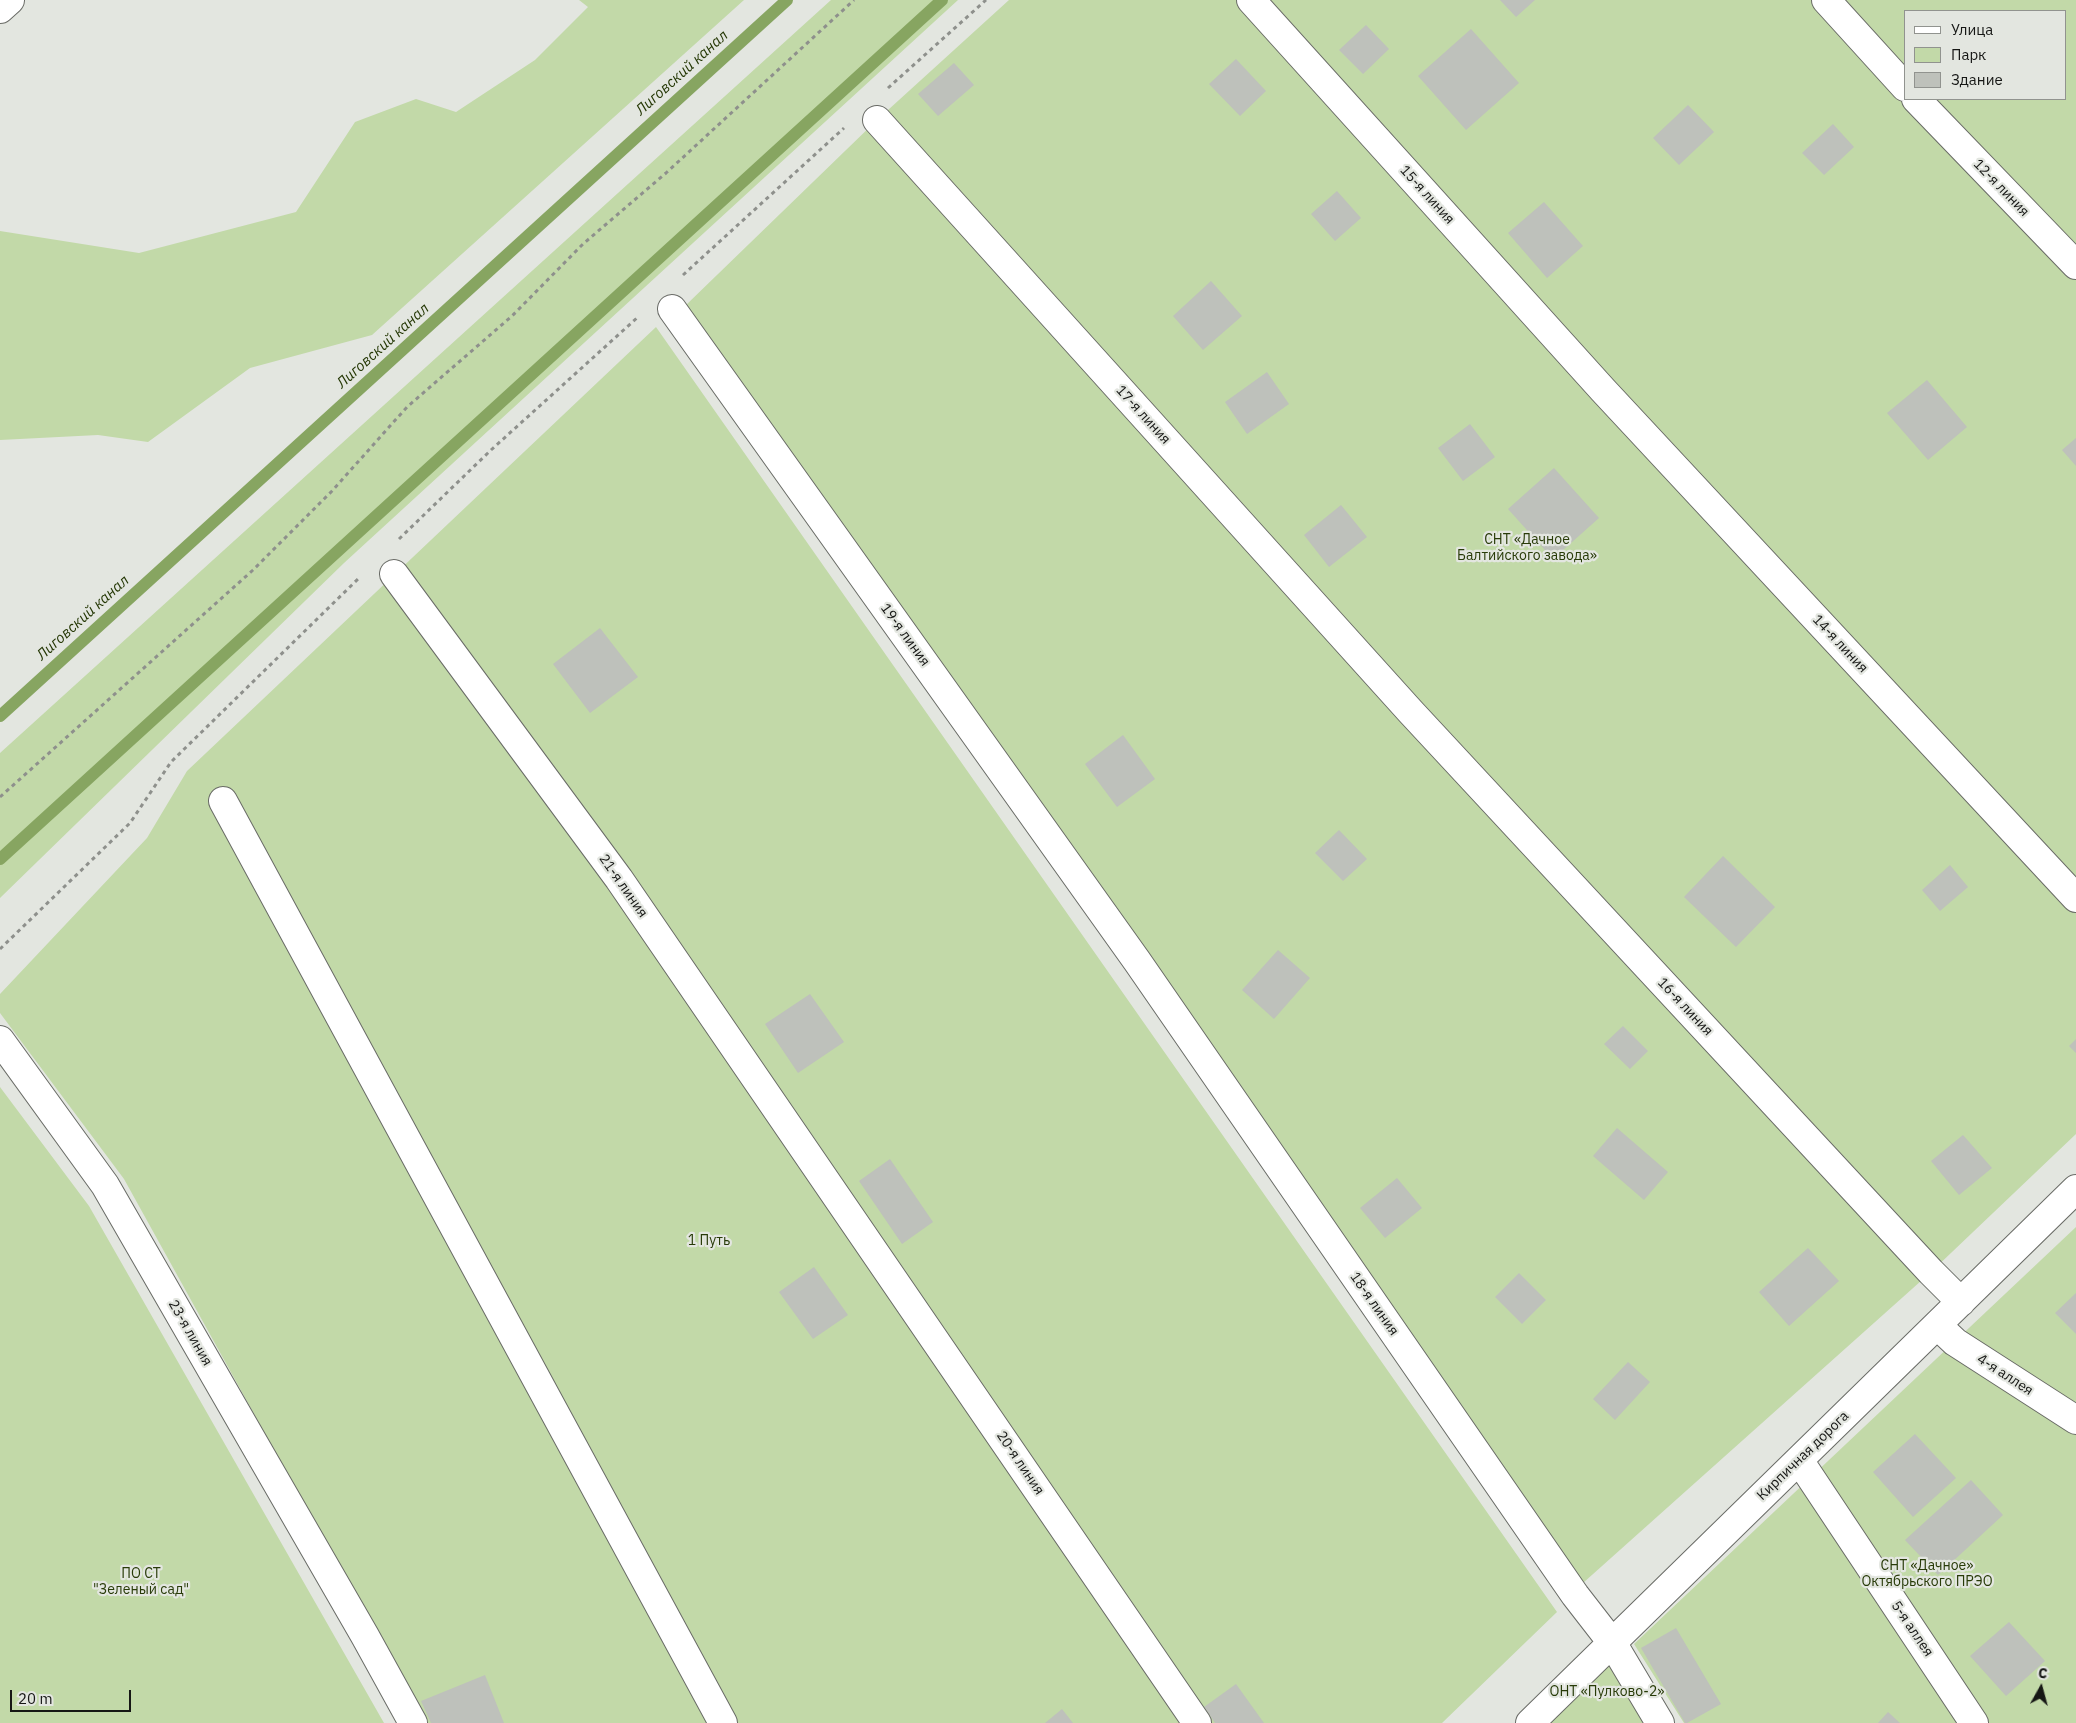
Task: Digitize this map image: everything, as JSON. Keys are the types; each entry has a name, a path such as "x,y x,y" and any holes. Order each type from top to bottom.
{"street":[{"path":"0,9 10,0"},
{"name":"15-я линия","path":"1251,0 1603,390"},
{"path":"1826,0 1904,86"},
{"name":"12-я линия","path":"1921,105 2076,265"},
{"name":"17-я линия","path":"877,120 1410,711"},
{"name":"19-я линия","path":"672,309 1138,961"},
{"name":"14-я линия","path":"1603,390 2076,898"},
{"name":"21-я линия","path":"394,574 618,879 842,1204"},
{"name":"16-я линия","path":"1410,711 1924,1265 1961,1302"},
{"path":"223,801 723,1723"},
{"name":"18-я линия","path":"1138,961 1575,1595 1613,1644 1660,1723"},
{"name":"23-я линия","path":"0,1040 105,1185 365,1636 413,1723"},
{"name":"Кирпичная дорога","path":"1530,1723 2076,1190"},
{"name":"20-я линия","path":"842,1204 1197,1723"},
{"name":"4-я аллея","path":"1937,1325 1955,1342 2076,1420"},
{"name":"5-я аллея","path":"1799,1460 1974,1723"}],"path":[{"path":"0,797 253,570 332,491 407,407 512,316 583,244 666,173 854,0"},
{"path":"886,90 986,0"},
{"path":"676,282 850,122"},
{"path":"395,543 491,450 640,315"},
{"path":"0,949 130,823 171,762 361,576"}],"green space":[{"path":"579,0 744,0 372,335 250,368 148,442 98,435 0,440 0,231 139,253 296,212 355,122 416,99 456,112 535,60 588,7"},
{"path":"831,0 958,0 344,563 0,898 0,753"},
{"name":"СНТ «Дачное Балтийского завода»","path":"1009,0 2076,0 2076,1134 1931,1272 1583,1583 686,305 877,120"},
{"name":"1 Путь","path":"656,327 1557,1612 1442,1723 425,1723 124,1179 0,1013 0,994 147,838 187,771"},
{"name":"ПО СТ \"Зеленый сад\"","path":"0,1087 89,1206 384,1723 0,1723"},
{"name":"СНТ «Дачное» Октябрьского ПРЭО","path":"2076,1227 2076,1723 1684,1723 1634,1644"},
{"name":"ОНТ «Пулково-2»","path":"1613,1644 1661,1723 1530,1723"}],"building":[{"path":"1500,0 1535,0 1516,17"},
{"path":"1366,25 1389,49 1363,74 1339,50"},
{"path":"1471,29 1519,83 1466,130 1418,76"},
{"path":"1236,59 1266,91 1240,116 1209,84"},
{"path":"954,63 974,85 938,116 918,94"},
{"path":"1688,105 1714,132 1679,165 1653,138"},
{"path":"1833,124 1854,147 1824,175 1802,153"},
{"path":"1337,191 1361,218 1335,241 1311,214"},
{"path":"1544,202 1583,246 1547,278 1508,233"},
{"path":"1211,281 1242,316 1203,350 1173,316"},
{"path":"1267,372 1289,404 1247,434 1225,402"},
{"path":"1927,380 1967,427 1928,460 1887,413"},
{"path":"1470,424 1495,457 1463,481 1438,448"},
{"path":"2076,438 2076,466 2062,450"},
{"path":"1554,468 1599,518 1553,559 1508,509"},
{"path":"1341,505 1367,537 1329,567 1304,535"},
{"path":"600,628 638,677 590,713 553,664"},
{"path":"1123,735 1155,779 1117,807 1085,764"},
{"path":"1339,830 1367,859 1343,881 1315,853"},
{"path":"1723,856 1775,907 1736,947 1684,897"},
{"path":"1950,865 1968,887 1940,911 1922,890"},
{"path":"1278,950 1310,978 1274,1019 1242,990"},
{"path":"810,994 844,1042 798,1073 765,1024"},
{"path":"1623,1026 1648,1051 1630,1069 1604,1044"},
{"path":"2076,1039 2076,1053 2069,1046"},
{"path":"1617,1128 1668,1172 1644,1200 1593,1156"},
{"path":"1963,1135 1992,1168 1959,1195 1931,1161"},
{"path":"890,1159 933,1222 902,1244 859,1181"},
{"path":"1397,1178 1422,1208 1385,1238 1360,1208"},
{"path":"1808,1248 1839,1281 1789,1326 1759,1292"},
{"path":"814,1267 848,1315 813,1339 779,1292"},
{"path":"1519,1273 1546,1300 1522,1324 1495,1297"},
{"path":"2076,1293 2076,1334 2055,1313"},
{"path":"1628,1362 1650,1382 1615,1420 1593,1399"},
{"path":"1915,1434 1956,1478 1913,1517 1873,1472"},
{"path":"1971,1480 2003,1515 1938,1575 1905,1540"},
{"path":"2009,1622 2045,1661 2006,1696 1970,1656"},
{"path":"1676,1628 1721,1704 1687,1723 1685,1723 1641,1648"},
{"path":"485,1675 504,1723 431,1723 421,1701"},
{"path":"1236,1684 1264,1723 1215,1723 1204,1707"},
{"path":"1062,1709 1073,1723 1045,1723"},
{"path":"1888,1712 1900,1723 1878,1723"}],"waterway":[{"name":"Лиговский канал","path":"0,716 787,0"},
{"path":"0,859 942,0"}]}
